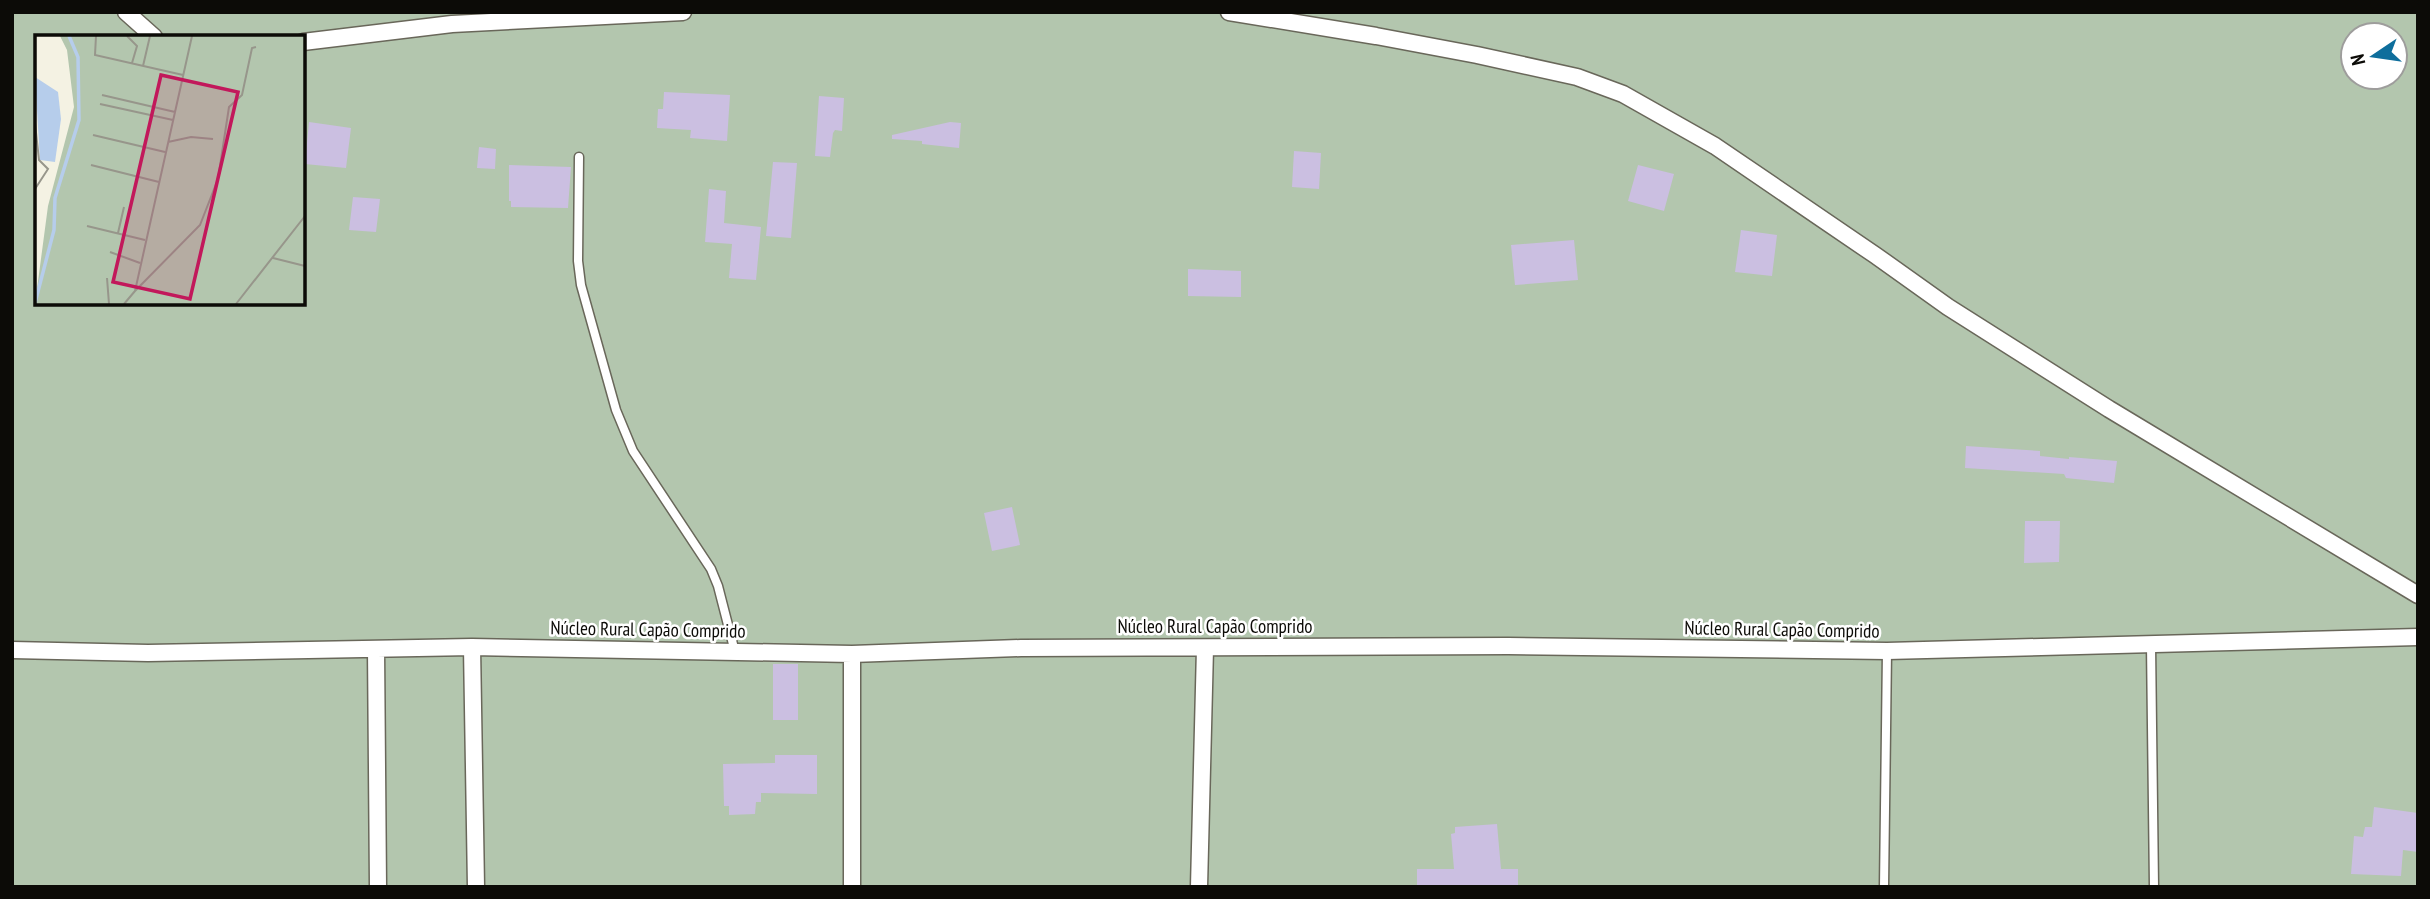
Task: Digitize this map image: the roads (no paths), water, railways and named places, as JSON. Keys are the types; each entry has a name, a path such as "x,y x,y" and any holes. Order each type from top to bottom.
{"street":[{"path":"126,12 152,35"},
{"path":"304,41 452,24 683,12"},
{"path":"1230,12 1477,55 1577,77 1623,94 1715,146 1948,307 2051,373 2418,595"},
{"name":"Núcleo Rural Capão Comprido","path":"12,650 148,653 472,648 852,654 1021,648 1508,646 1886,651 2418,638"},
{"path":"472,648 475,887"},
{"path":"1199,887 1205,648"},
{"path":"376,649 378,887"},
{"path":"852,654 852,887"}],"lane":[{"path":"579,157 578,261 581,285 616,410 633,452 710,569 718,586 735,652"},
{"path":"2151,645 2154,887"},
{"path":"1884,887 1886,651"}]}
